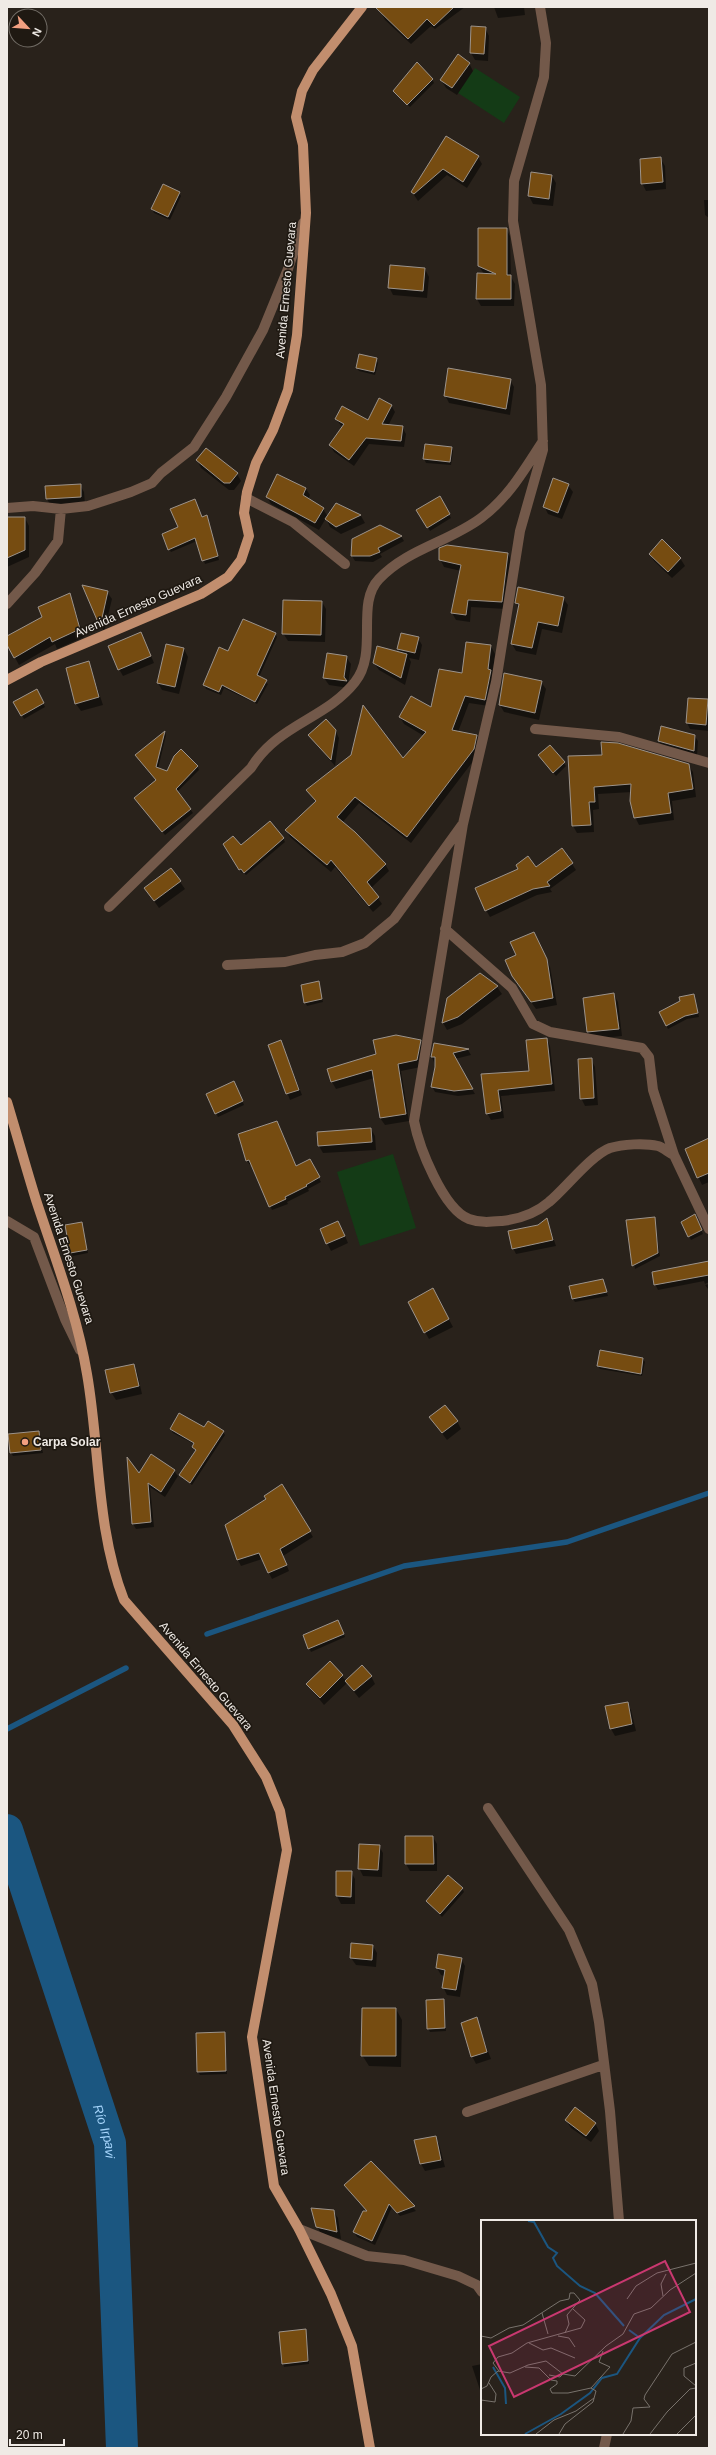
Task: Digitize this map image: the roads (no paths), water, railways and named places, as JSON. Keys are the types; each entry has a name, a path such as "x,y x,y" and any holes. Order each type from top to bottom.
{"main road":[{"name":"Avenida Ernesto Guevara","path":"7,680 41,662 201,594 228,577 242,560 249,536 244,513 246,498 256,462 273,430 288,390 297,335 306,213 303,144 296,117 302,91 313,70 362,7"},
{"name":"Avenida Ernesto Guevara","path":"7,1102 36,1200 76,1317 84,1356 107,1530 117,1583 124,1600 233,1725 266,1778 280,1811 287,1850 252,2037 274,2186 299,2229 331,2294 352,2346 370,2448"}],"street":[{"path":"540,7 546,43 544,77 514,181 512,221 541,385 544,439 543,450 520,531 496,682 463,824 414,1121 417,1135 445,1198 456,1211 468,1219 481,1223 518,1219 535,1213 550,1202 571,1180 610,1148 644,1144 659,1147 674,1156"},
{"path":"7,508 34,506 61,509 88,506 152,483 161,473 194,448 226,397 263,330 288,269 306,213"},
{"path":"109,907 251,768 260,753 287,730 334,703 356,682 367,659 369,597 378,580 396,563 480,518 514,488 544,439"},
{"path":"246,498 293,522 344,564"},
{"path":"7,604 35,573 58,541 61,509"},
{"path":"535,729 619,737 709,762"},
{"path":"228,965 285,962 314,955 342,952 365,943 394,919 463,824"},
{"path":"445,929 512,988 533,1024 550,1032 642,1048 649,1057 653,1090 674,1156 709,1230"},
{"path":"7,1220 34,1237 65,1319 84,1356"},
{"path":"488,1808 569,1930 592,1984 599,2022 603,2065 610,2111 619,2220"},
{"path":"467,2112 603,2065"},
{"path":"299,2229 367,2256 404,2260 458,2276 477,2286 481,2291"},
{"path":"604,2448 607,2435"}],"waterway":[{"path":"207,1634 404,1566 567,1542 709,1493"},
{"path":"7,1729 126,1668"},
{"name":"Río Irpavi","path":"7,1830 110,2143 122,2448"}],"place":[{"name":"Carpa Solar","path":"25,1442"}]}
